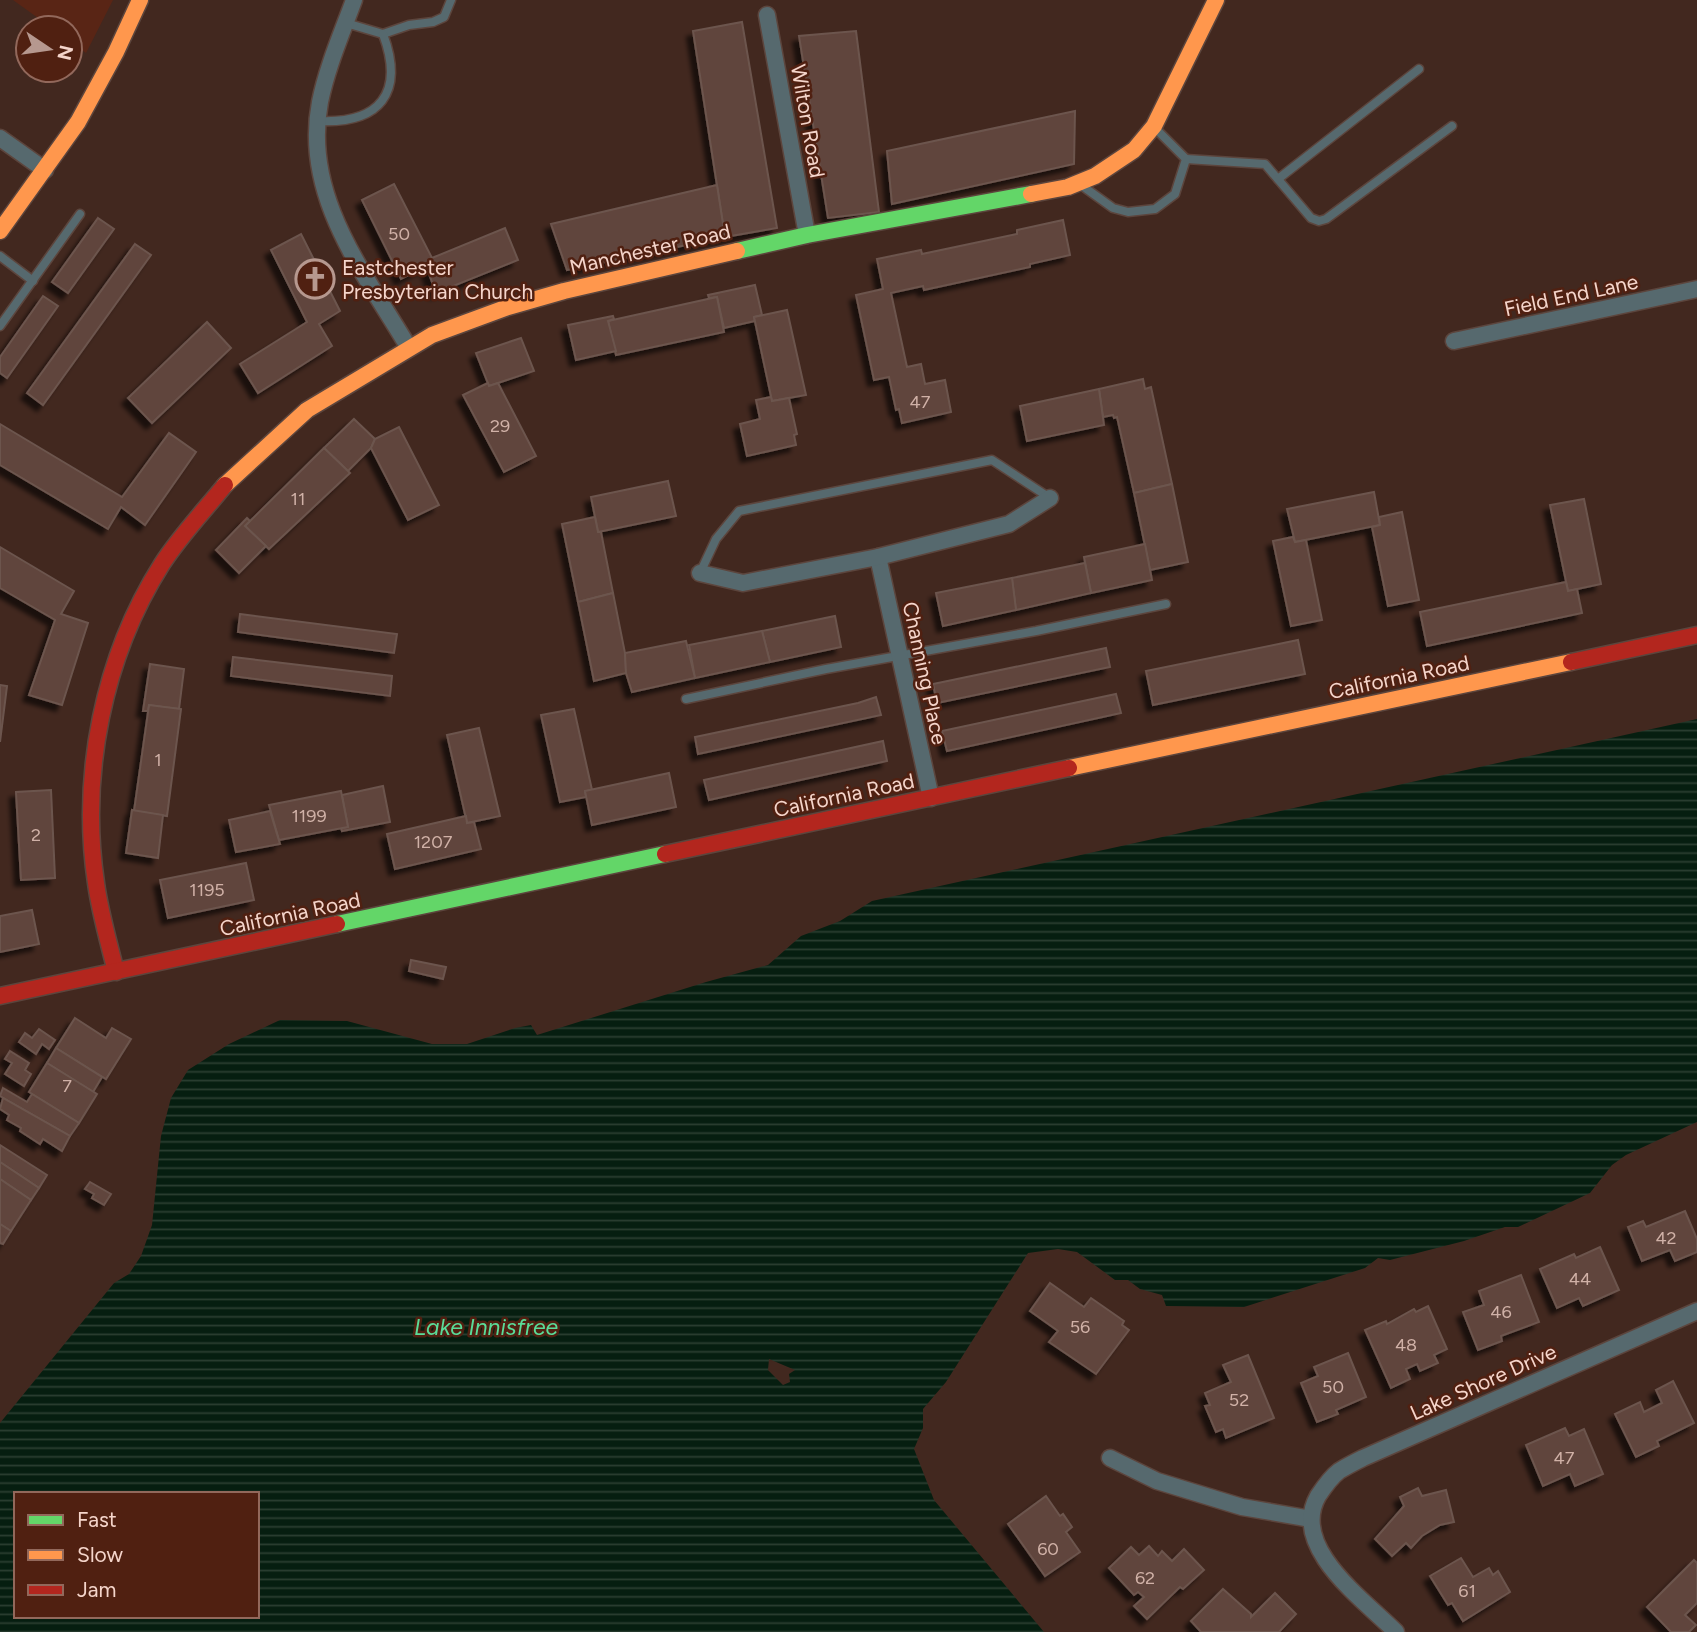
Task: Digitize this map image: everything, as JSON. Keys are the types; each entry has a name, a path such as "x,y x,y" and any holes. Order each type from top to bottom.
{"main road":[{"path":"0,232 78,122 116,52 140,0"},
{"name":"Manchester Road","path":"116,972 96,884 92,843 92,785 96,745 108,683 133,618 162,564 226,483 307,410 432,335 564,290 807,235 1079,183 1134,150 1154,127 1216,0"},
{"name":"California Road","path":"0,996 1697,635"}],"street":[{"path":"354,0 328,72 318,121 317,162 331,214 409,348"},
{"name":"Wilton Road","path":"767,15 807,235"},
{"path":"0,138 44,170"},
{"name":"Field End Lane","path":"1454,341 1697,289"},
{"path":"700,573 743,583 878,557 1009,524 1050,498"},
{"name":"Channing Place","path":"878,557 931,798"},
{"name":"Lake Shore Drive","path":"1311,1518 1315,1503 1324,1487 1338,1472 1363,1458 1697,1311"},
{"path":"1110,1458 1157,1481 1242,1507 1311,1518 1312,1533 1329,1565 1396,1632"}],"lane":[{"path":"346,23 383,34 444,17 451,0"},
{"path":"318,121 354,120 371,111 384,99 393,71 383,34"},
{"path":"1278,179 1419,69"},
{"path":"1154,127 1186,159 1265,164 1311,218 1319,221 1326,219 1452,126"},
{"path":"1079,183 1113,208 1128,212 1155,209 1175,194 1186,159"},
{"path":"0,326 80,214"},
{"path":"0,257 33,281"},
{"path":"700,573 716,539 739,511 992,460 1050,498"},
{"path":"686,699 1166,604"}],"shaded area":[{"path":"13,0 113,0 86,53 84,14 32,14"}],"water":[{"name":"Lake Innisfree","path":"1697,719 1697,1122 1626,1155 1612,1165 1590,1193 1518,1227 1505,1227 1464,1241 1390,1260 1378,1258 1365,1268 1244,1307 1166,1306 1162,1295 1140,1289 1128,1280 1115,1280 1077,1252 1058,1249 1028,1253 946,1382 923,1409 923,1428 914,1449 934,1500 1044,1632 0,1632 0,1423 114,1283 129,1274 141,1256 152,1225 161,1136 171,1098 188,1070 229,1044 280,1020 347,1021 432,1044 467,1044 531,1025 537,1035 768,965 801,936 840,921 872,901","holes":["769,1359 795,1370 789,1374 790,1382 783,1385 768,1370"]}],"building":[{"path":"742,22 777,228 725,237 693,31"},
{"path":"856,31 879,212 828,218 799,36"},
{"path":"1075,111 1074,164 892,204 887,151"},
{"path":"394,184 432,258 505,228 518,260 436,293 426,266 401,279 362,200"},
{"path":"717,185 725,237 567,270 551,224"},
{"path":"98,218 114,229 68,293 52,282"},
{"path":"1063,220 1070,255 1030,264 1030,267 924,290 923,286 891,293 907,367 921,364 925,384 945,380 951,412 902,423 899,409 896,410 889,377 874,380 856,295 883,289 877,259 921,250 922,254 1017,234 1017,230"},
{"path":"301,234 340,311 319,324 332,346 258,393 240,364 307,322 271,250"},
{"path":"135,244 151,255 43,405 27,393"},
{"path":"755,285 762,315 754,317 755,321 724,328 717,297 709,298 708,295"},
{"path":"43,296 58,306 7,378 0,373 0,357"},
{"path":"717,297 724,332 616,355 608,321"},
{"path":"787,310 806,395 772,401 754,317"},
{"path":"613,316 614,319 608,321 616,351 576,360 568,325"},
{"path":"207,322 231,348 152,423 128,398"},
{"path":"521,338 534,371 489,386 476,353"},
{"path":"1143,379 1145,389 1151,387 1172,484 1134,493 1117,417 1103,417 1099,389"},
{"path":"488,383 489,386 498,383 536,456 504,472 463,395"},
{"path":"1099,389 1104,425 1027,441 1020,406"},
{"path":"771,397 772,401 789,398 797,434 794,435 796,445 747,456 740,424 760,419 756,400"},
{"path":"354,419 375,439 371,448 348,471 324,448"},
{"path":"0,424 122,497 169,433 196,452 145,525 121,507 108,529 0,465"},
{"path":"399,427 439,505 408,520 371,448 375,439"},
{"path":"324,448 350,473 269,549 245,526"},
{"path":"668,481 676,516 598,532 591,497"},
{"path":"1172,484 1188,562 1150,570 1134,493"},
{"path":"1374,492 1380,525 1295,542 1287,509"},
{"path":"1584,499 1601,584 1568,591 1550,505"},
{"path":"1402,512 1419,600 1388,606 1372,527 1380,525 1379,517"},
{"path":"595,517 598,532 601,532 613,593 578,602 562,524"},
{"path":"247,518 250,521 245,526 266,546 239,573 216,550"},
{"path":"1293,537 1295,542 1306,540 1322,620 1291,626 1273,541"},
{"path":"1145,544 1152,580 1091,593 1084,557"},
{"path":"0,547 74,591 61,614 88,623 62,705 29,695 55,620 0,588"},
{"path":"1085,563 1091,593 1016,610 1012,578"},
{"path":"1012,578 1016,610 943,626 936,593"},
{"path":"1566,582 1568,591 1577,589 1582,613 1427,646 1420,612"},
{"path":"613,593 625,653 626,673 594,681 578,602"},
{"path":"240,614 397,634 394,653 238,632"},
{"path":"835,616 841,647 770,662 762,631"},
{"path":"762,631 770,662 695,678 689,645"},
{"path":"1298,640 1305,674 1153,705 1146,671"},
{"path":"686,641 695,678 632,692 626,673 625,653"},
{"path":"1106,648 1110,667 937,703 933,684"},
{"path":"233,657 392,676 390,696 231,676"},
{"path":"150,664 184,669 179,709 149,705 148,711 143,711"},
{"path":"0,685 7,686 0,742"},
{"path":"1116,694 1121,713 947,751 942,731"},
{"path":"876,697 881,715 698,754 695,737"},
{"path":"149,705 181,709 167,816 134,811"},
{"path":"574,709 592,790 585,791 586,797 560,802 541,715"},
{"path":"479,728 500,816 467,823 447,735"},
{"path":"883,741 887,761 709,800 704,780"},
{"path":"669,773 676,807 592,825 585,791"},
{"path":"383,786 390,822 342,831 341,828 348,827 342,795"},
{"path":"51,790 55,878 21,880 16,792"},
{"path":"341,791 348,827 279,840 269,805"},
{"path":"132,810 163,815 158,858 126,853"},
{"path":"270,811 280,844 236,852 229,820"},
{"path":"466,816 467,823 474,822 481,849 395,869 387,834"},
{"path":"246,863 254,900 168,918 160,880"},
{"path":"32,910 39,944 0,952 0,916"},
{"path":"411,960 446,967 443,979 409,971"},
{"path":"75,1018 106,1038 112,1028 131,1039 106,1079 56,1048"},
{"path":"39,1029 55,1040 49,1049 42,1044 36,1054 19,1042 25,1033 32,1038"},
{"path":"56,1048 102,1077 93,1092 47,1063"},
{"path":"10,1051 29,1063 25,1070 31,1074 24,1086 5,1074 12,1063 5,1059"},
{"path":"47,1063 97,1094 79,1123 29,1092"},
{"path":"3,1088 27,1102 32,1094 79,1123 70,1136 0,1096"},
{"path":"3,1098 70,1136 62,1151 43,1139 40,1144 7,1120 9,1115 0,1109"},
{"path":"0,1145 47,1175 39,1188 0,1162"},
{"path":"0,1162 39,1188 31,1200 0,1179"},
{"path":"0,1179 31,1200 11,1231 0,1224"},
{"path":"90,1182 111,1194 104,1205 92,1198 94,1194 85,1189"},
{"path":"1685,1211 1697,1239 1697,1252 1675,1261 1670,1250 1642,1261 1628,1227 1643,1221 1646,1227"},
{"path":"0,1224 11,1231 3,1244 0,1243"},
{"path":"1600,1247 1619,1290 1583,1306 1579,1298 1557,1308 1540,1269 1574,1254 1576,1258"},
{"path":"1521,1275 1539,1322 1501,1336 1502,1341 1478,1350 1463,1312 1484,1305 1479,1291"},
{"path":"1050,1283 1084,1307 1091,1298 1124,1321 1122,1325 1129,1330 1096,1374 1049,1342 1058,1331 1030,1311"},
{"path":"1428,1306 1447,1349 1434,1355 1438,1363 1420,1371 1417,1364 1406,1369 1410,1379 1391,1388 1365,1330 1386,1321 1387,1324 1414,1309 1416,1312"},
{"path":"1348,1353 1366,1397 1336,1410 1338,1414 1317,1422 1301,1383 1318,1376 1314,1367"},
{"path":"1248,1355 1274,1418 1226,1438 1223,1429 1216,1432 1205,1406 1210,1405 1205,1393 1231,1382 1223,1365"},
{"path":"1673,1381 1694,1423 1657,1441 1659,1446 1636,1457 1615,1414 1640,1402 1644,1412 1662,1403 1656,1390"},
{"path":"1565,1428 1569,1436 1584,1429 1603,1474 1575,1486 1570,1474 1543,1486 1526,1445"},
{"path":"1418,1488 1422,1496 1446,1490 1454,1522 1440,1525 1422,1536 1411,1548 1406,1543 1392,1556 1375,1539 1404,1506 1400,1497"},
{"path":"1046,1496 1060,1516 1063,1514 1072,1527 1066,1532 1080,1552 1045,1576 1008,1524"},
{"path":"1149,1546 1158,1556 1162,1551 1172,1561 1184,1549 1204,1570 1183,1589 1180,1587 1147,1619 1134,1606 1144,1597 1138,1592 1134,1595 1109,1568 1131,1547 1139,1555"},
{"path":"1461,1558 1473,1577 1489,1568 1493,1575 1498,1571 1510,1592 1463,1621 1452,1603 1448,1605 1430,1576"},
{"path":"1694,1560 1697,1563 1697,1603 1685,1615 1696,1625 1689,1632 1671,1632 1647,1607"},
{"path":"1223,1589 1251,1614 1251,1617 1275,1593 1296,1614 1279,1632 1201,1632 1191,1621"}],"traffic: fast":[{"path":"737,251 807,235 1031,194"},
{"path":"337,924 665,854"}],"traffic: slow":[{"path":"0,231 78,122 116,52 140,0"},
{"path":"1031,194 1068,187 1095,176 1134,150 1154,126 1216,0"},
{"path":"225,485 307,410 432,335 508,307 564,291 737,251"},
{"path":"1069,768 1571,662"}],"traffic: jam":[{"path":"116,972 102,917 92,842 94,759 101,718 111,677 142,600 169,554 225,485"},
{"path":"1571,662 1697,635"},
{"path":"665,854 1069,768"},
{"path":"0,996 337,924"}],"place":[{"name":"Eastchester Presbyterian Church","path":"315,279"}]}
